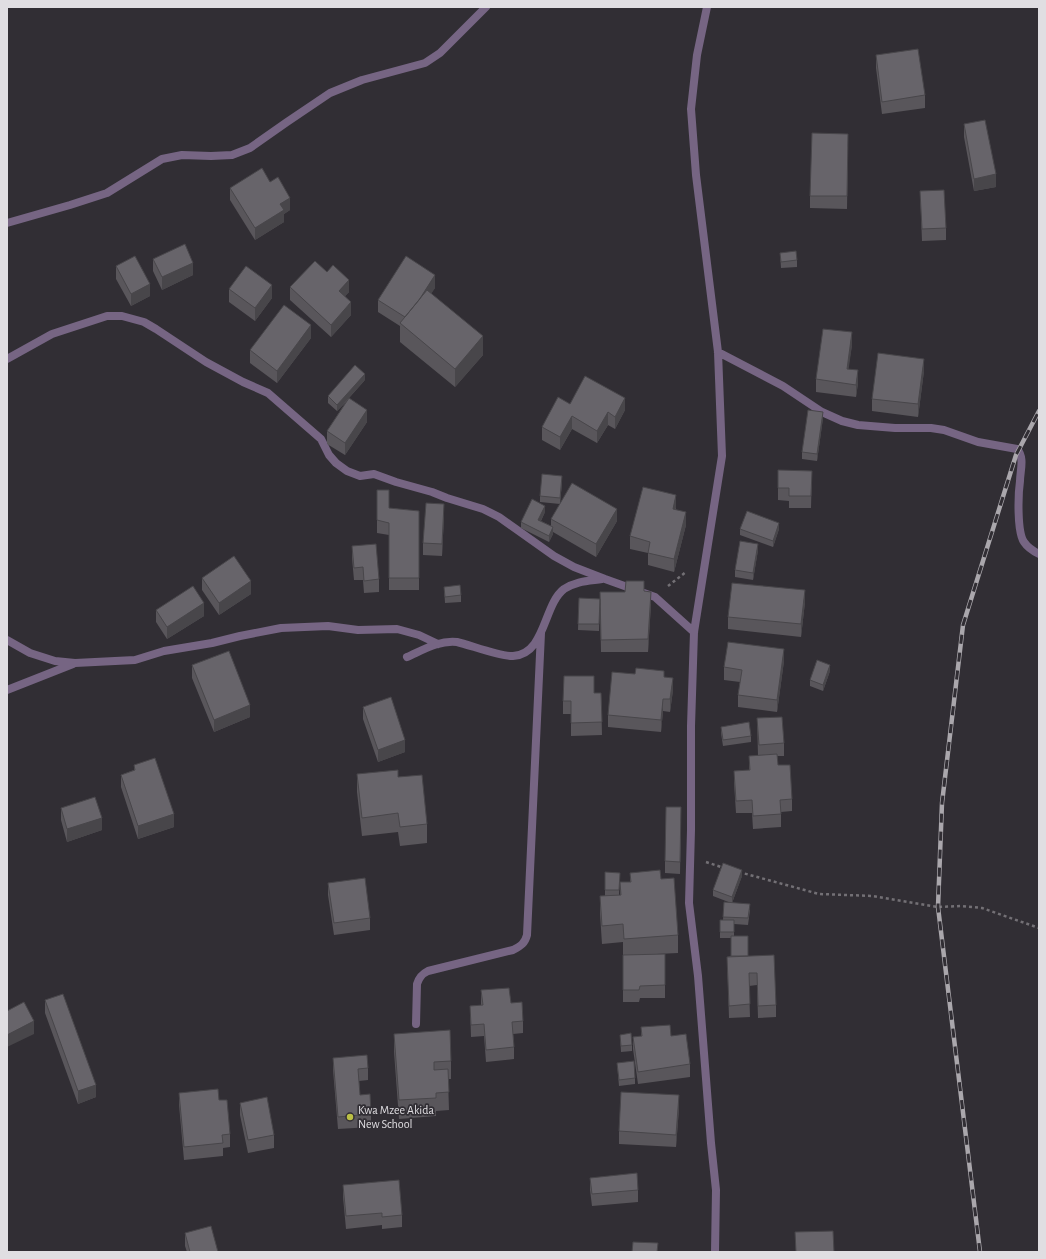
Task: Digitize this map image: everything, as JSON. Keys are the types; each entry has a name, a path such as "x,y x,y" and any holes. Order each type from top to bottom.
{"street":[{"path":"7,223 107,193 162,159 182,155 232,155 250,148 330,93 362,80 425,63 440,53 486,7"},
{"path":"707,7 698,55 691,109 696,175 718,352 722,456 694,632 691,726 689,903 698,976 716,1190 715,1252"},
{"path":"7,359 52,334 107,316 122,316 144,322 206,362 243,382 268,393 320,439 329,455 336,463 347,471 360,476 374,474 482,509 499,517 554,556 574,567 655,596 694,632"},
{"path":"718,352 782,386 822,412 842,421 858,425 894,428 931,428 944,430 978,442 1017,449 1021,456 1022,462 1019,482 1020,531 1023,541 1039,554"},
{"path":"407,657 448,641 513,656 527,652 541,633 557,596 564,589 577,582 605,579"},
{"path":"7,640 30,653 55,661 75,663 135,660 164,651 212,643 281,628 328,626 358,630 397,630 419,635 438,644"},
{"path":"416,1024 417,984 422,974 428,970 513,950 525,942 528,935 541,633"},
{"path":"7,690 75,663"}],"path":[{"path":"655,596 706,555"},
{"path":"690,858 726,868"},
{"path":"734,870 819,894 873,896 938,907 961,906 982,908 1039,928"}],"building":[{"path":"918,49 925,95 882,102 876,55"},
{"path":"985,120 996,174 974,179 964,124"},
{"path":"812,133 848,134 847,196 810,196"},
{"path":"262,168 270,182 278,177 290,198 280,204 284,210 255,228 230,188"},
{"path":"944,190 946,228 922,229 920,191"},
{"path":"185,244 193,263 162,277 153,259"},
{"path":"796,251 797,260 781,262 780,253"},
{"path":"135,256 150,284 131,294 116,266"},
{"path":"406,256 435,275 419,300 405,317 378,300"},
{"path":"315,261 327,272 333,265 349,280 339,291 351,302 331,325 290,287"},
{"path":"246,266 272,285 255,308 229,289"},
{"path":"427,290 483,336 455,369 400,323"},
{"path":"284,305 311,325 277,371 250,350"},
{"path":"823,329 852,332 847,369 858,370 856,385 816,379"},
{"path":"878,353 924,359 918,404 872,399"},
{"path":"355,365 365,374 337,405 328,396"},
{"path":"585,376 625,398 615,417 608,412 597,431 572,416 560,437 542,427 558,397 570,404"},
{"path":"349,398 367,410 345,443 327,431"},
{"path":"808,410 823,412 817,454 802,452"},
{"path":"778,470 812,471 811,496 789,496 789,488 778,488"},
{"path":"542,474 562,476 560,498 540,496"},
{"path":"572,483 617,509 596,544 551,519"},
{"path":"643,487 676,495 673,509 686,512 674,559 648,553 650,542 630,536"},
{"path":"377,490 389,490 389,508 419,511 419,578 389,578 389,523 377,520"},
{"path":"532,499 545,506 538,520 553,527 549,536 521,522"},
{"path":"426,503 444,504 442,544 423,543"},
{"path":"747,511 779,523 773,541 740,529"},
{"path":"740,541 758,544 753,573 735,570"},
{"path":"376,544 379,579 364,581 363,567 354,568 352,546"},
{"path":"234,556 251,581 219,603 202,578"},
{"path":"626,581 644,581 644,591 651,592 648,639 601,640 600,592 625,592"},
{"path":"732,583 805,590 801,624 728,617"},
{"path":"460,585 461,595 445,597 444,587"},
{"path":"193,586 204,603 167,627 156,610"},
{"path":"579,598 600,599 599,624 578,624"},
{"path":"728,642 784,649 777,700 738,695 742,670 724,667"},
{"path":"229,651 250,705 214,720 192,665"},
{"path":"817,660 830,665 823,685 810,680"},
{"path":"636,668 664,671 664,677 673,678 670,699 663,699 661,720 608,715 612,672 635,674"},
{"path":"564,676 594,676 594,693 601,693 602,722 571,723 571,701 563,701"},
{"path":"391,697 405,740 378,750 363,707"},
{"path":"782,717 784,743 759,745 757,718"},
{"path":"749,722 751,736 723,740 721,727"},
{"path":"777,754 778,765 790,765 792,799 780,800 781,814 753,816 752,800 736,801 734,771 750,770 749,756"},
{"path":"155,758 174,814 138,826 121,775 135,770 134,765"},
{"path":"398,770 398,777 422,775 427,824 400,827 398,813 362,818 357,774"},
{"path":"95,797 102,818 67,829 61,808"},
{"path":"666,807 681,807 680,862 665,861"},
{"path":"723,863 742,870 732,897 713,890"},
{"path":"660,870 661,879 674,878 678,935 624,939 623,924 602,926 600,896 621,895 620,882 631,882 630,873"},
{"path":"605,872 620,873 619,890 605,890"},
{"path":"365,878 370,918 334,923 328,883"},
{"path":"724,902 750,904 748,918 723,917"},
{"path":"720,920 734,920 734,932 720,932"},
{"path":"731,936 748,936 748,956 731,956"},
{"path":"665,954 665,985 640,986 639,990 623,990 623,955"},
{"path":"774,955 776,1005 758,1006 757,973 749,973 750,1004 729,1006 727,957"},
{"path":"509,988 511,1003 522,1002 523,1021 512,1022 514,1047 486,1050 484,1024 471,1025 470,1006 483,1005 481,990"},
{"path":"63,994 96,1085 78,1091 45,1000"},
{"path":"24,1002 34,1021 7,1035 7,1011"},
{"path":"670,1025 671,1036 686,1034 690,1064 638,1072 633,1037 642,1036 641,1027"},
{"path":"450,1030 451,1061 434,1062 434,1070 448,1069 449,1092 436,1093 436,1098 399,1100 394,1034"},
{"path":"631,1033 632,1045 621,1046 620,1035"},
{"path":"367,1055 368,1068 358,1069 360,1095 370,1094 371,1114 338,1117 333,1058"},
{"path":"634,1061 635,1078 619,1080 617,1063"},
{"path":"218,1089 219,1100 227,1100 230,1134 222,1135 223,1143 184,1147 179,1093"},
{"path":"621,1092 679,1095 676,1135 619,1131"},
{"path":"267,1097 274,1135 248,1140 240,1103"},
{"path":"637,1173 638,1190 592,1194 590,1178"},
{"path":"399,1180 402,1215 382,1217 382,1213 346,1216 343,1185"},
{"path":"211,1226 218,1252 190,1252 185,1233"},
{"path":"833,1231 834,1252 796,1252 795,1232"},
{"path":"633,1242 658,1243 657,1252 632,1252"}],"railway":[{"path":"980,1252 938,907 942,803 963,625 1016,455 1039,411"}],"place":[{"name":"Kwa Mzee Akida New School","path":"350,1117"}]}
